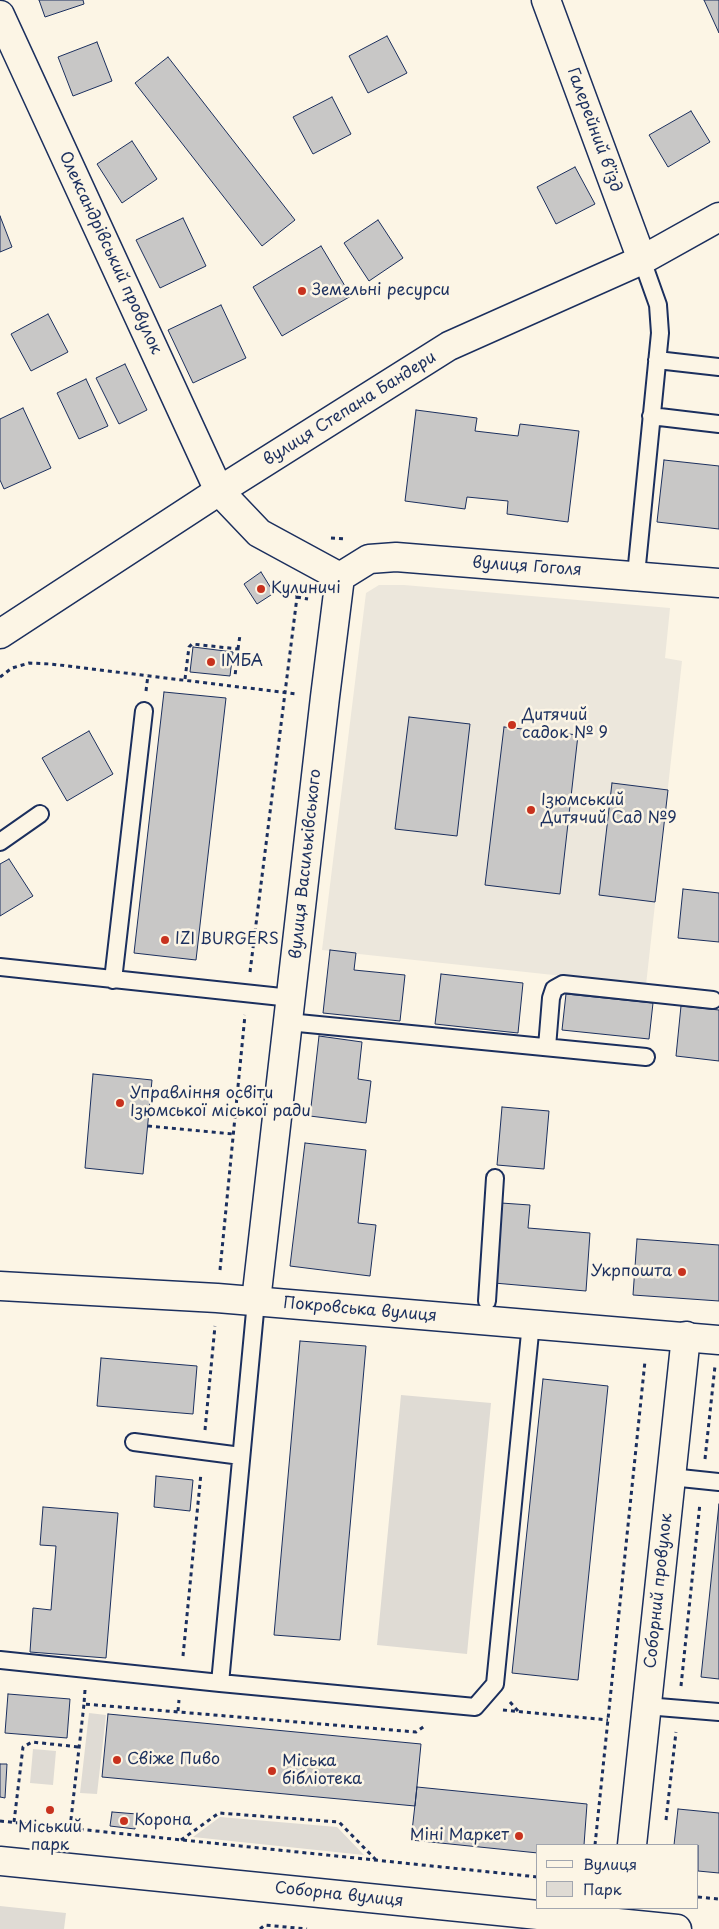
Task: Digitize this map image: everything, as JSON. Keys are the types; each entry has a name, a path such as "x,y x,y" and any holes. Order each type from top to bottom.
{"street":[{"name":"Галерейний в’їзд","path":"546,0 642,260"},
{"name":"Олександрівський провулок","path":"0,15 219,491"},
{"name":"вулиця Степана Бандери","path":"0,634 219,491 448,346 642,260 719,217"},
{"path":"219,491 259,533 340,577"},
{"name":"вулиця Гоголя","path":"340,577 369,559 396,557 719,583"},
{"name":"вулиця Васильківського","path":"256,1301 340,577"},
{"name":"Покровська вулиця","path":"0,1286 217,1298 719,1340"},
{"name":"Соборний провулок","path":"632,1844 686,1336"},
{"name":"Соборна вулиця","path":"0,1861 623,1920 677,1929"}],"lane":[{"path":"636,575 660,333 658,305 642,260"},
{"path":"657,360 719,367"},
{"path":"651,416 719,424"},
{"path":"113,980 144,711"},
{"path":"0,842 40,814"},
{"path":"0,967 113,980 290,1010 546,1047 646,1057"},
{"path":"546,1047 551,998 554,988 563,984 714,1000"},
{"path":"487,1301 495,1178"},
{"path":"220,1683 256,1301"},
{"path":"0,1660 475,1707 494,1684 532,1324"},
{"path":"134,1442 241,1456"},
{"path":"671,1477 719,1482"},
{"path":"646,1706 719,1712"}],"path":[{"path":"286,693 297,597 296,587 292,583"},
{"path":"235,676 240,635"},
{"path":"185,679 189,647 192,644 238,649"},
{"path":"0,677 12,668 30,663 51,664 325,697"},
{"path":"148,1126 233,1134"},
{"path":"204,1436 217,1298"},
{"path":"595,1844 648,1334"},
{"path":"705,1462 719,1340"},
{"path":"183,1662 202,1466"},
{"path":"680,1691 701,1500"},
{"path":"70,1828 88,1669"},
{"path":"178,1712 180,1692"},
{"path":"84,1704 416,1732 427,1725 429,1702"},
{"path":"475,1707 608,1720"},
{"path":"665,1826 676,1727"},
{"path":"14,1822 23,1747 32,1742 79,1747"},
{"path":"181,1840 219,1813 339,1822 376,1860"},
{"path":"0,1821 536,1877"},
{"path":"699,1897 719,1899"},
{"path":"260,1929 265,1925 307,1929"}],"shaded area":[{"name":"Дитячий садок № 9","path":"379,585 404,585 670,608 665,658 682,661 646,985 322,950 366,593"}],"green space":[{"path":"401,1395 491,1403 467,1654 377,1645"},
{"path":"89,1713 106,1715 97,1794 80,1793"},
{"path":"33,1749 56,1751 53,1785 30,1783"},
{"path":"220,1817 337,1827 364,1855 193,1837"},
{"path":"0,1906 66,1913 64,1929 0,1929"}],"building":[{"path":"39,0 83,0 84,4 45,17"},
{"path":"704,0 719,0 719,33"},
{"path":"387,36 407,73 368,93 349,56"},
{"path":"97,42 112,81 73,96 58,57"},
{"path":"168,57 295,220 262,246 135,83"},
{"path":"332,97 351,134 313,154 293,117"},
{"path":"691,111 710,142 668,167 649,135"},
{"path":"132,141 157,179 122,203 97,164"},
{"path":"575,167 595,204 556,224 537,187"},
{"path":"0,216 12,247 0,252"},
{"path":"183,218 206,266 160,288 136,240"},
{"path":"378,220 403,258 369,281 344,243"},
{"name":"Земельні ресурси","path":"321,246 351,296 282,336 253,287"},
{"path":"221,305 246,358 193,383 168,330"},
{"path":"48,314 68,352 31,371 11,334"},
{"path":"125,364 147,410 119,424 96,378"},
{"path":"86,379 108,426 79,439 57,393"},
{"path":"23,408 51,468 4,489 0,480 0,419"},
{"path":"416,410 477,418 475,431 518,436 520,424 579,431 568,522 507,514 508,501 467,497 465,509 405,501"},
{"path":"664,460 719,466 719,529 657,522"},
{"path":"261,572 274,593 257,604 244,584"},
{"path":"193,647 233,652 230,676 190,672"},
{"path":"164,692 226,698 196,960 134,953"},
{"path":"409,717 470,724 457,836 395,829"},
{"name":"Ізюмський Дитячий Сад №9","path":"504,727 578,735 560,894 485,885"},
{"path":"89,731 113,774 67,801 42,758"},
{"path":"612,783 668,790 655,902 599,895"},
{"path":"9,859 33,896 0,916 0,864"},
{"path":"683,889 719,893 719,942 678,938"},
{"path":"330,950 356,953 354,970 405,975 400,1021 323,1013"},
{"path":"441,974 523,983 518,1033 435,1024"},
{"path":"566,994 653,1003 649,1039 562,1030"},
{"path":"681,1006 719,1010 719,1061 676,1056"},
{"path":"319,1036 362,1042 358,1079 371,1081 366,1123 310,1116"},
{"name":"Управління освіти Ізюмської міської ради","path":"93,1074 152,1080 143,1174 85,1168"},
{"path":"502,1107 549,1111 544,1169 497,1165"},
{"path":"305,1143 366,1150 358,1223 376,1225 370,1276 290,1266"},
{"path":"501,1203 530,1205 528,1228 590,1233 586,1291 494,1283"},
{"path":"637,1239 719,1245 719,1301 633,1295"},
{"path":"300,1341 366,1346 340,1640 274,1635"},
{"path":"101,1358 197,1366 193,1414 97,1406"},
{"path":"543,1379 608,1386 578,1680 512,1673"},
{"path":"156,1476 193,1480 190,1511 154,1507"},
{"path":"719,1504 719,1679 701,1677"},
{"path":"43,1507 118,1513 106,1658 30,1652 33,1608 51,1610 56,1546 40,1545"},
{"path":"8,1694 70,1699 67,1738 5,1733"},
{"path":"108,1714 421,1744 415,1806 102,1777"},
{"path":"0,1764 7,1764 5,1798 0,1797"},
{"path":"417,1787 587,1804 584,1844 536,1844 536,1853 411,1840"},
{"path":"678,1809 719,1813 719,1873 699,1871 699,1844 674,1844"},
{"path":"112,1812 137,1814 135,1829 110,1826"}],"place":[{"name":"Земельні ресурси","path":"302,291"},
{"name":"Кулиничі","path":"261,589"},
{"name":"ІМБА","path":"211,662"},
{"name":"Дитячий садок № 9","path":"512,725"},
{"name":"Ізюмський Дитячий Сад №9","path":"531,810"},
{"name":"IZI BURGERS","path":"165,940"},
{"name":"Управління освіти Ізюмської міської ради","path":"120,1103"},
{"name":"Укрпошта","path":"682,1272"},
{"name":"Свіже Пиво","path":"117,1760"},
{"name":"Міська бiблiотека","path":"272,1771"},
{"name":"Міський парк","path":"50,1810"},
{"name":"Корона","path":"124,1821"},
{"name":"Міні Маркет","path":"519,1836"}]}
